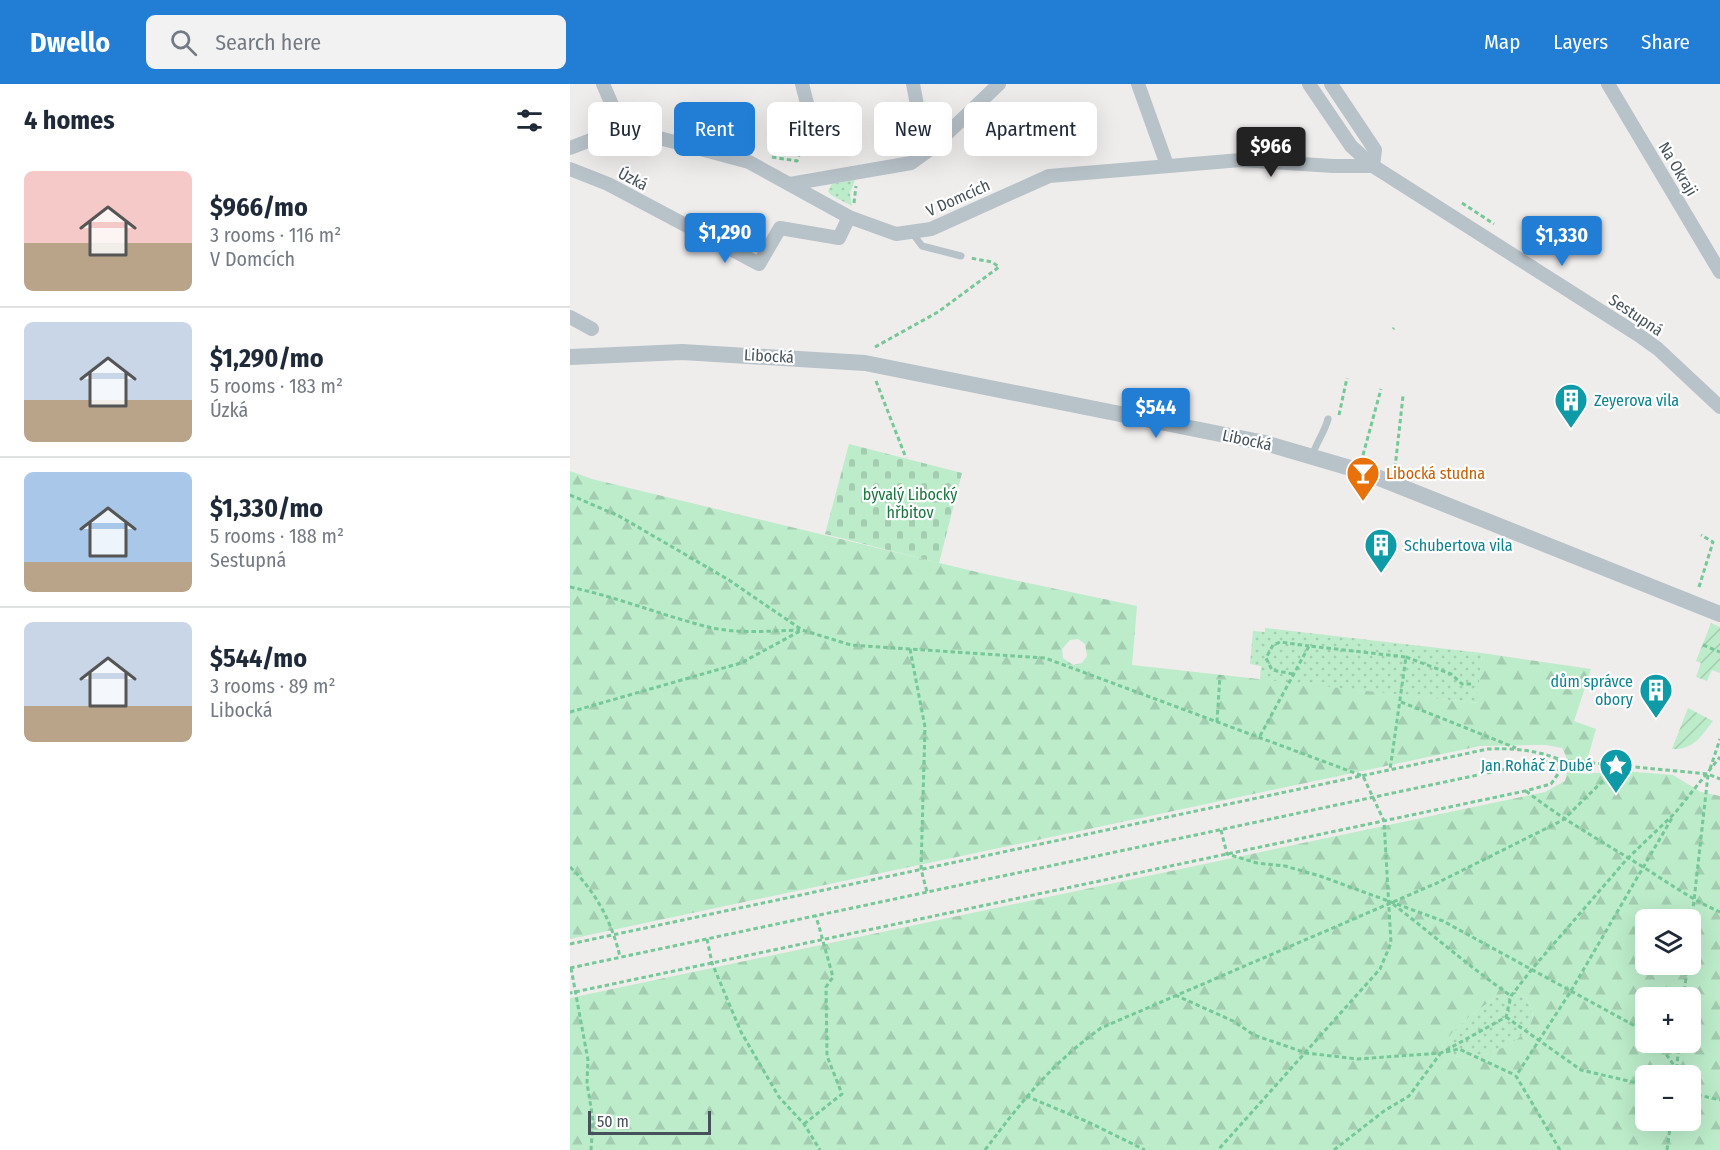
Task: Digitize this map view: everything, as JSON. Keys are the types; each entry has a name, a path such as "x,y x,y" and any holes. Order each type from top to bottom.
{"street":[{"path":"603,84 611,102"},
{"path":"802,84 807,102"},
{"path":"913,84 916,102"},
{"path":"952,129 999,84"},
{"path":"1138,84 1167,165"},
{"name":"Sestupná","path":"1309,84 1351,146 1372,166 1640,336 1658,349 1720,407"},
{"path":"1331,84 1375,150 1372,166"},
{"name":"Na Okraji","path":"1608,84 1720,272"},
{"name":"V Domcích","path":"662,139 749,162 896,234 912,234 931,229 1049,176 1241,160 1372,166"},
{"path":"570,148 588,141"},
{"path":"790,184 911,163 921,156"},
{"name":"Úzká","path":"570,169 608,184 759,264 780,228 839,238 852,212"},
{"path":"570,317 592,328"},
{"name":"Libocká","path":"570,357 682,352 865,363 1265,443 1364,472 1720,614"}],"lane":[{"path":"912,234 922,246 961,256"},
{"path":"1312,457 1317,438 1325,432 1328,419"}],"path":[{"path":"749,162 771,157 797,161 798,156"},
{"path":"852,212 856,185 863,178"},
{"path":"906,458 874,374 860,354 897,337 938,312 999,267 992,262 961,256"},
{"path":"1362,460 1381,389"},
{"path":"1394,476 1402,396"},
{"path":"570,495 619,516 729,580 802,630 851,645 1045,658 1363,776 1384,821 1391,943 1380,969 1218,1150"},
{"path":"1696,595 1713,542 1701,535"},
{"path":"570,587 603,594 709,627 746,632 802,630"},
{"path":"570,712 741,663 802,630"},
{"path":"1293,674 1272,670 1266,658 1268,651 1280,642 1406,657 1451,674 1462,684 1473,684"},
{"path":"1702,645 1720,652"},
{"path":"1260,736 1309,646"},
{"path":"910,649 925,727 921,869 927,892"},
{"path":"1390,770 1406,657"},
{"path":"1217,722 1220,675"},
{"path":"1401,702 1518,748 1547,754 1561,760"},
{"path":"1693,909 1708,774 1720,739"},
{"path":"570,944 1488,749 1518,748"},
{"path":"1334,1150 1384,1110 1409,1096 1441,1053 1506,1017 1511,996 1532,969 1627,859 1675,813 1720,757"},
{"path":"570,993 1525,791 1551,784 1561,760"},
{"path":"591,1150 593,1119 587,1083 588,1060 570,968 1520,766 1561,760 1708,774 1720,779"},
{"path":"985,1150 1026,1096 1067,1053 1101,1028 1389,901 1437,883 1563,820 1620,764"},
{"path":"1525,791 1563,820 1694,901 1720,912"},
{"path":"1515,1076 1571,991 1675,813"},
{"path":"1221,830 1227,854"},
{"path":"1227,854 1257,863 1285,866 1320,876 1443,921 1635,1026"},
{"path":"570,867 590,886 615,935 620,957"},
{"path":"1389,901 1432,934 1464,963 1511,996"},
{"path":"804,1124 842,1094 827,1056 826,987 833,977 816,916"},
{"path":"707,939 712,963 741,1032 779,1097 804,1124 820,1150"},
{"path":"1175,995 1233,1021 1254,1035 1306,1053 1358,1059 1441,1053 1459,1049 1515,1076 1560,1150"},
{"path":"1506,1017 1581,1070 1635,1082"},
{"path":"1701,1095 1720,1100"},
{"path":"1026,1096 1089,1122 1145,1150"},
{"path":"1667,1150 1670,1131"}],"green space":[{"path":"855,180 850,193 852,206 831,195 828,191 832,184"},
{"name":"bývalý Libocký hřbitov","path":"849,444 962,473 939,563 825,534"},
{"path":"570,471 592,479 985,574 1137,606 1132,665 1477,703 1482,653 1591,669 1574,721 1596,729 1583,774 1624,771 1673,775 1701,792 1720,796 1720,1150 570,1150 570,998 1545,792 1565,781 1567,760 1562,748 1546,745 1480,746 570,939","holes":["1078,639 1085,644 1087,656 1082,663 1073,665 1063,658 1062,649 1070,640","1509,990 1524,997 1533,1014 1529,1026 1521,1036 1508,1045 1477,1056 1452,1055 1442,1045 1464,1021"]},
{"path":"1711,623 1720,627 1720,673 1712,670 1707,681 1696,677 1701,663 1696,661"},
{"path":"1265,628 1482,653 1478,703 1260,680 1261,666 1250,664 1253,631 1265,632"},
{"path":"1688,708 1713,721 1701,737 1691,745 1672,749"},
{"path":"1509,990 1524,997 1533,1014 1529,1026 1521,1036 1508,1045 1477,1056 1463,1057 1449,1053 1442,1045 1456,1029 1482,1007"}],"place":[{"name":"Zeyerova vila","path":"1571,429"},
{"name":"Libocká studna","path":"1363,502"},
{"name":"Schubertova vila","path":"1381,574"},
{"name":"dům správce obory","path":"1656,719"},
{"name":"Jan Roháč z Dubé","path":"1616,794"}]}
